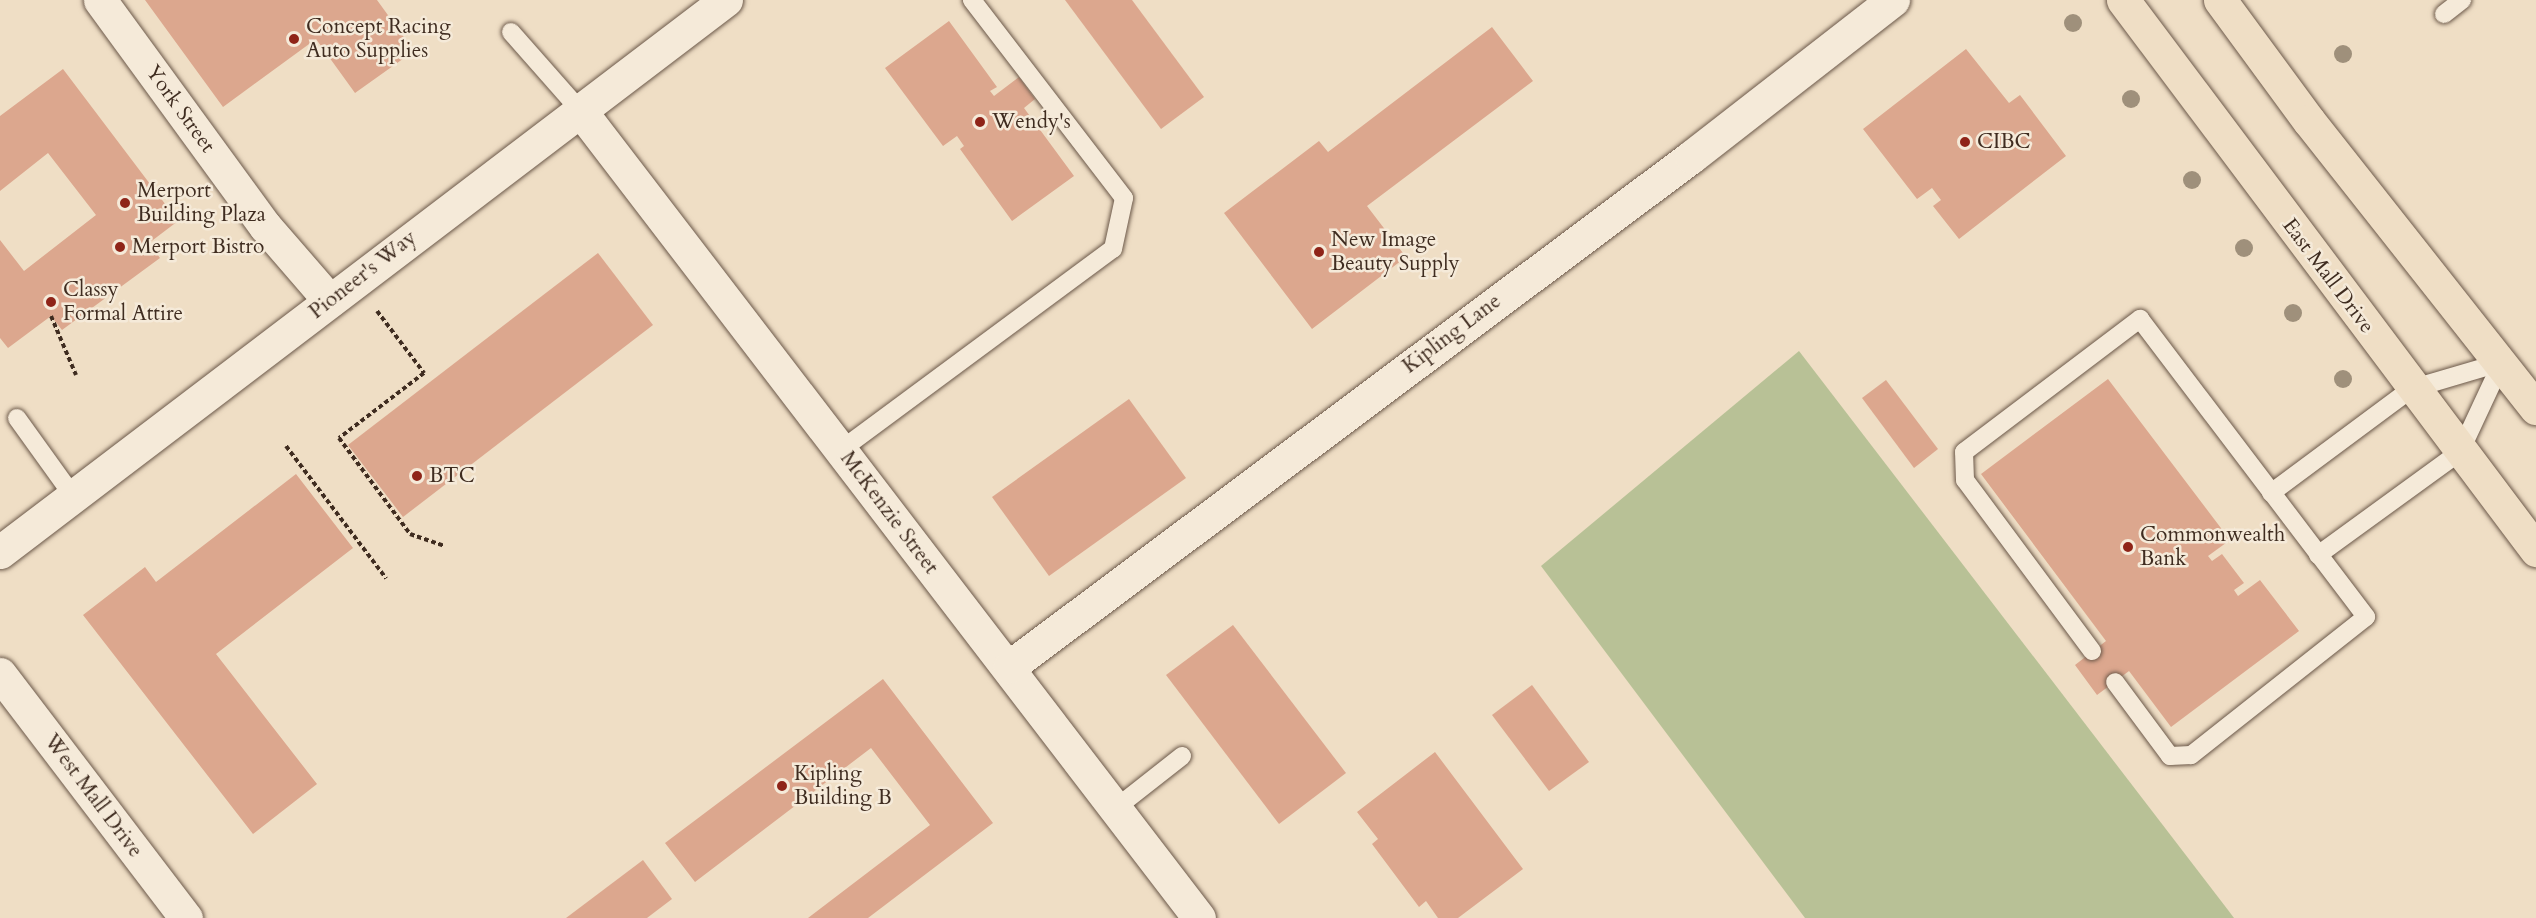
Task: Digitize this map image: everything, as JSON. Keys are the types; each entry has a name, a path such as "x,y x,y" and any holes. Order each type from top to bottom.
{"main road":[{"name":"East Mall Drive","path":"2123,0 2411,389 2536,550"},
{"path":"2220,0 2309,122 2502,362 2536,408"}],"street":[{"name":"York Street","path":"100,0 265,226 330,302"},
{"name":"Pioneer's Way","path":"0,552 330,302 579,109 726,0"},
{"name":"Kipling Lane","path":"1010,667 1691,158 1893,0"},
{"name":"McKenzie Street","path":"579,109 1010,667 1199,918"},
{"name":"West Mall Drive","path":"0,674 186,918"}],"lane":[{"path":"841,450 1113,249 1124,198 972,0"},
{"path":"2444,14 2462,0"},
{"path":"511,32 539,69 579,109"},
{"path":"2092,651 1965,480 1964,452 2140,319 2366,617 2191,755 2170,756 2115,682"},
{"path":"2271,493 2411,389 2502,362"},
{"path":"2318,555 2460,452 2502,362"},
{"path":"17,418 73,496"},
{"path":"1116,808 1182,756"}],"path":[{"path":"355,282 424,373 339,438 410,534 445,546"},
{"path":"51,315 76,375"},
{"path":"286,446 386,578"}],"green space":[{"path":"1799,351 2234,918 1805,918 1541,566"}],"building":[{"path":"145,0 377,0 414,51 355,93 316,39 223,107"},
{"path":"1065,0 1132,0 1204,97 1161,129"},
{"name":"Wendy's","path":"949,21 997,87 990,91 994,96 1019,77 1035,99 1024,108 1074,176 1012,221 960,149 964,146 957,136 943,146 885,68"},
{"path":"1492,27 1533,81 1367,206 1406,257 1312,329 1224,213 1319,141 1328,152"},
{"name":"CIBC","path":"1966,49 2009,103 2020,95 2066,156 1959,239 1933,206 1941,200 1932,188 1917,199 1863,129"},
{"name":"Merport Building Plaza","path":"63,69 178,221 149,243 160,258 62,330 51,316 8,348 0,338 0,240 24,271 96,215 48,153 0,191 0,116"},
{"path":"598,253 653,325 403,517 348,445"},
{"name":"Commonwealth Bank","path":"2108,379 2230,540 2208,556 2212,561 2222,554 2244,583 2234,590 2238,596 2260,580 2299,631 2171,727 2129,671 2097,695 2075,665 2106,641 1981,474"},
{"path":"1886,380 1938,449 1914,468 1862,398"},
{"path":"1129,399 1186,478 1049,576 992,497"},
{"path":"296,474 353,548 216,654 317,784 253,834 83,615 145,567 156,582"},
{"path":"1233,625 1346,773 1279,824 1166,675"},
{"name":"Kipling Building B","path":"883,679 993,823 868,918 808,918 930,825 871,748 695,882 665,843"},
{"path":"1532,685 1589,762 1549,791 1492,715"},
{"path":"1435,752 1523,869 1458,918 1438,918 1426,901 1419,907 1372,844 1378,839 1357,812"},
{"path":"643,860 672,899 647,918 566,918"}],"place":[{"name":"Concept Racing Auto Supplies","path":"294,39"},
{"name":"Wendy's","path":"980,122"},
{"name":"CIBC","path":"1965,142"},
{"name":"Merport Building Plaza","path":"125,203"},
{"name":"Merport Bistro","path":"120,247"},
{"name":"New Image Beauty Supply","path":"1319,252"},
{"name":"Classy Formal Attire","path":"51,302"},
{"name":"BTC","path":"417,476"},
{"name":"Commonwealth Bank","path":"2128,547"},
{"name":"Kipling Building B","path":"782,786"}]}
